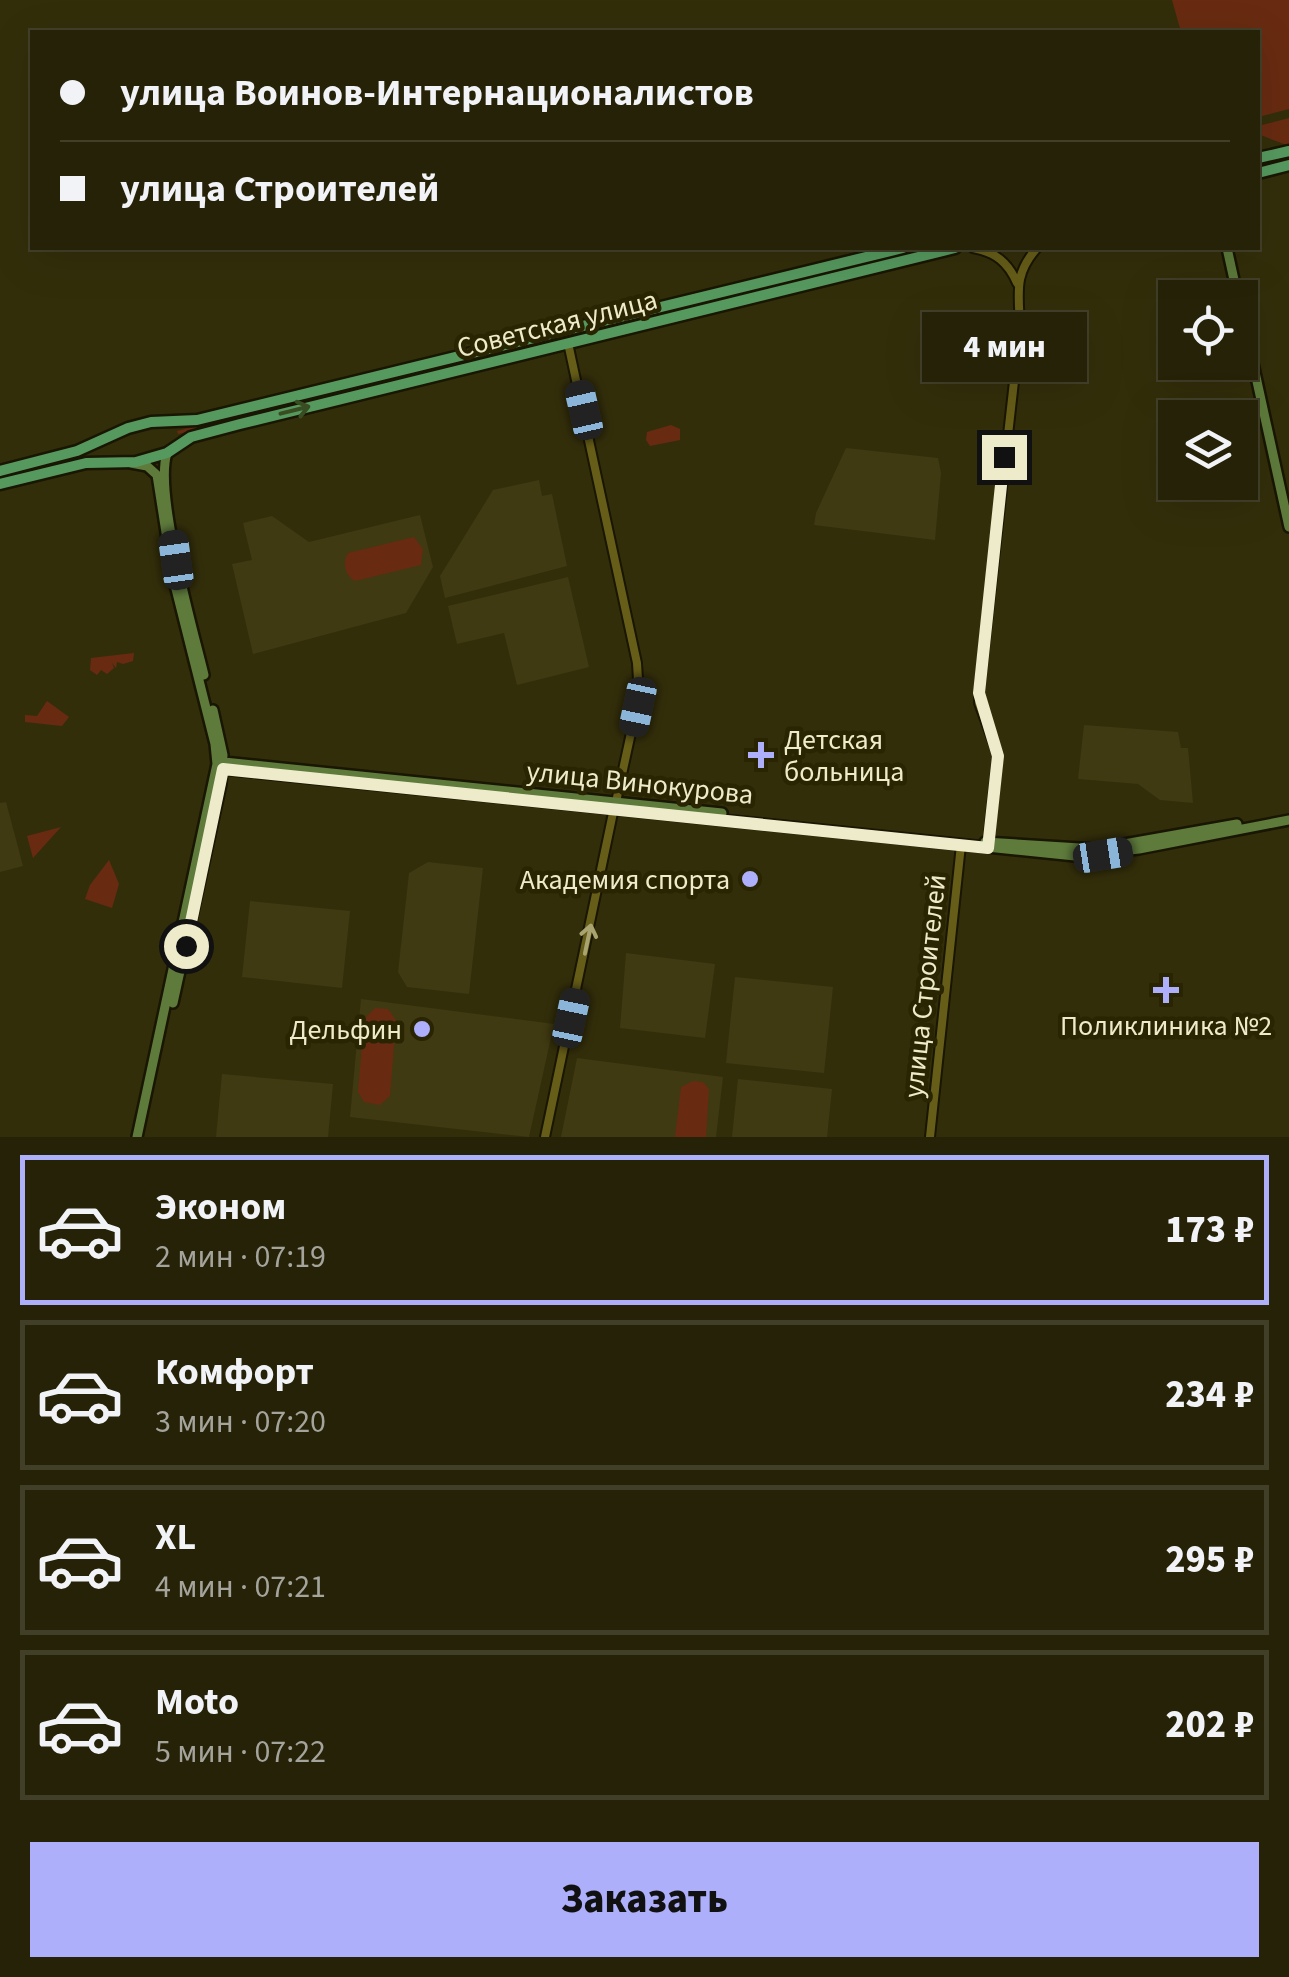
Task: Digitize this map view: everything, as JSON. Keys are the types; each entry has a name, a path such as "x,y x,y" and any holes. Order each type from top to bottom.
{"main road":[{"path":"1260,158 1289,151"},
{"path":"1260,172 1289,165"},
{"name":"Советская улица","path":"763,289 896,250"},
{"name":"Советская улица","path":"123,462 169,451 200,434 388,388 567,337 947,250"},
{"path":"1228,250 1235,280"},
{"name":"Советская улица","path":"114,436 128,428 197,420 384,374 567,337"},
{"path":"384,374 388,388"},
{"path":"1257,380 1289,526"},
{"path":"140,1137 221,765 176,560 164,468 174,437 166,422"},
{"path":"114,436 112,449 123,462"},
{"path":"0,472 77,451 114,436"},
{"path":"0,484 86,463 147,466 157,475 166,546 188,624"},
{"name":"улица Винокурова","path":"221,765 988,845 1070,850 1203,834 1289,817"}],"street":[{"path":"979,250 997,256 1018,284"},
{"path":"988,845 998,756 979,693 1020,328 1018,284 1021,268 1035,250"},
{"path":"545,1137 639,696 637,663 567,337"},
{"name":"улица Строителей","path":"930,1137 961,842"}],"shaded area":[{"path":"1172,0 1289,0 1289,109 1260,116 1260,30 1180,30"},
{"path":"1289,118 1289,146 1260,135 1260,125"},
{"path":"545,340 546,343 392,380 391,377"},
{"path":"379,380 380,383 178,434 177,431"},
{"path":"671,425 680,429 680,440 650,446 647,432"},
{"path":"846,448 938,458 941,473 935,540 814,525"},
{"path":"539,480 542,496 552,494 567,566 445,598 440,576 493,490"},
{"path":"420,515 433,567 406,613 253,654 232,564 252,560 243,523 272,516 309,542"},
{"path":"414,537 423,549 421,565 355,581 347,572 348,553"},
{"path":"568,577 589,667 517,685 504,633 457,644 448,606"},
{"path":"134,653 133,661 117,662 116,668 112,663 114,668 107,674 101,670 97,675 90,670 91,658"},
{"path":"47,701 69,717 62,726 25,722 25,715 37,716"},
{"path":"1084,725 1178,732 1181,748 1188,748 1193,803 1160,800 1138,784 1078,779"},
{"path":"6,802 23,866 0,872 0,803"},
{"path":"61,827 33,858 27,836"},
{"path":"109,860 119,884 112,908 85,899 90,885"},
{"path":"428,862 483,868 469,994 407,987 398,972 409,873"},
{"path":"250,901 350,911 342,988 242,977"},
{"path":"626,953 715,964 705,1038 620,1028"},
{"path":"735,977 833,987 824,1073 726,1063"},
{"path":"361,999 554,1024 529,1137 350,1117"},
{"path":"375,1008 388,1009 396,1020 390,1096 380,1105 364,1102 358,1092 364,1019"},
{"path":"577,1058 723,1077 716,1137 561,1137"},
{"path":"222,1074 333,1084 328,1137 216,1137"},
{"path":"738,1079 832,1089 827,1137 732,1137"},
{"path":"693,1081 703,1082 709,1089 706,1137 675,1137 681,1087"}],"place":[{"name":"Детская больница","path":"761,755"},
{"name":"Академия спорта","path":"750,879"},
{"name":"Поликлиника №2","path":"1166,990"},
{"name":"Дельфин","path":"422,1029"}],"route":[{"path":"186,946 223,769 988,848 998,756 979,693 1004,457"}]}
